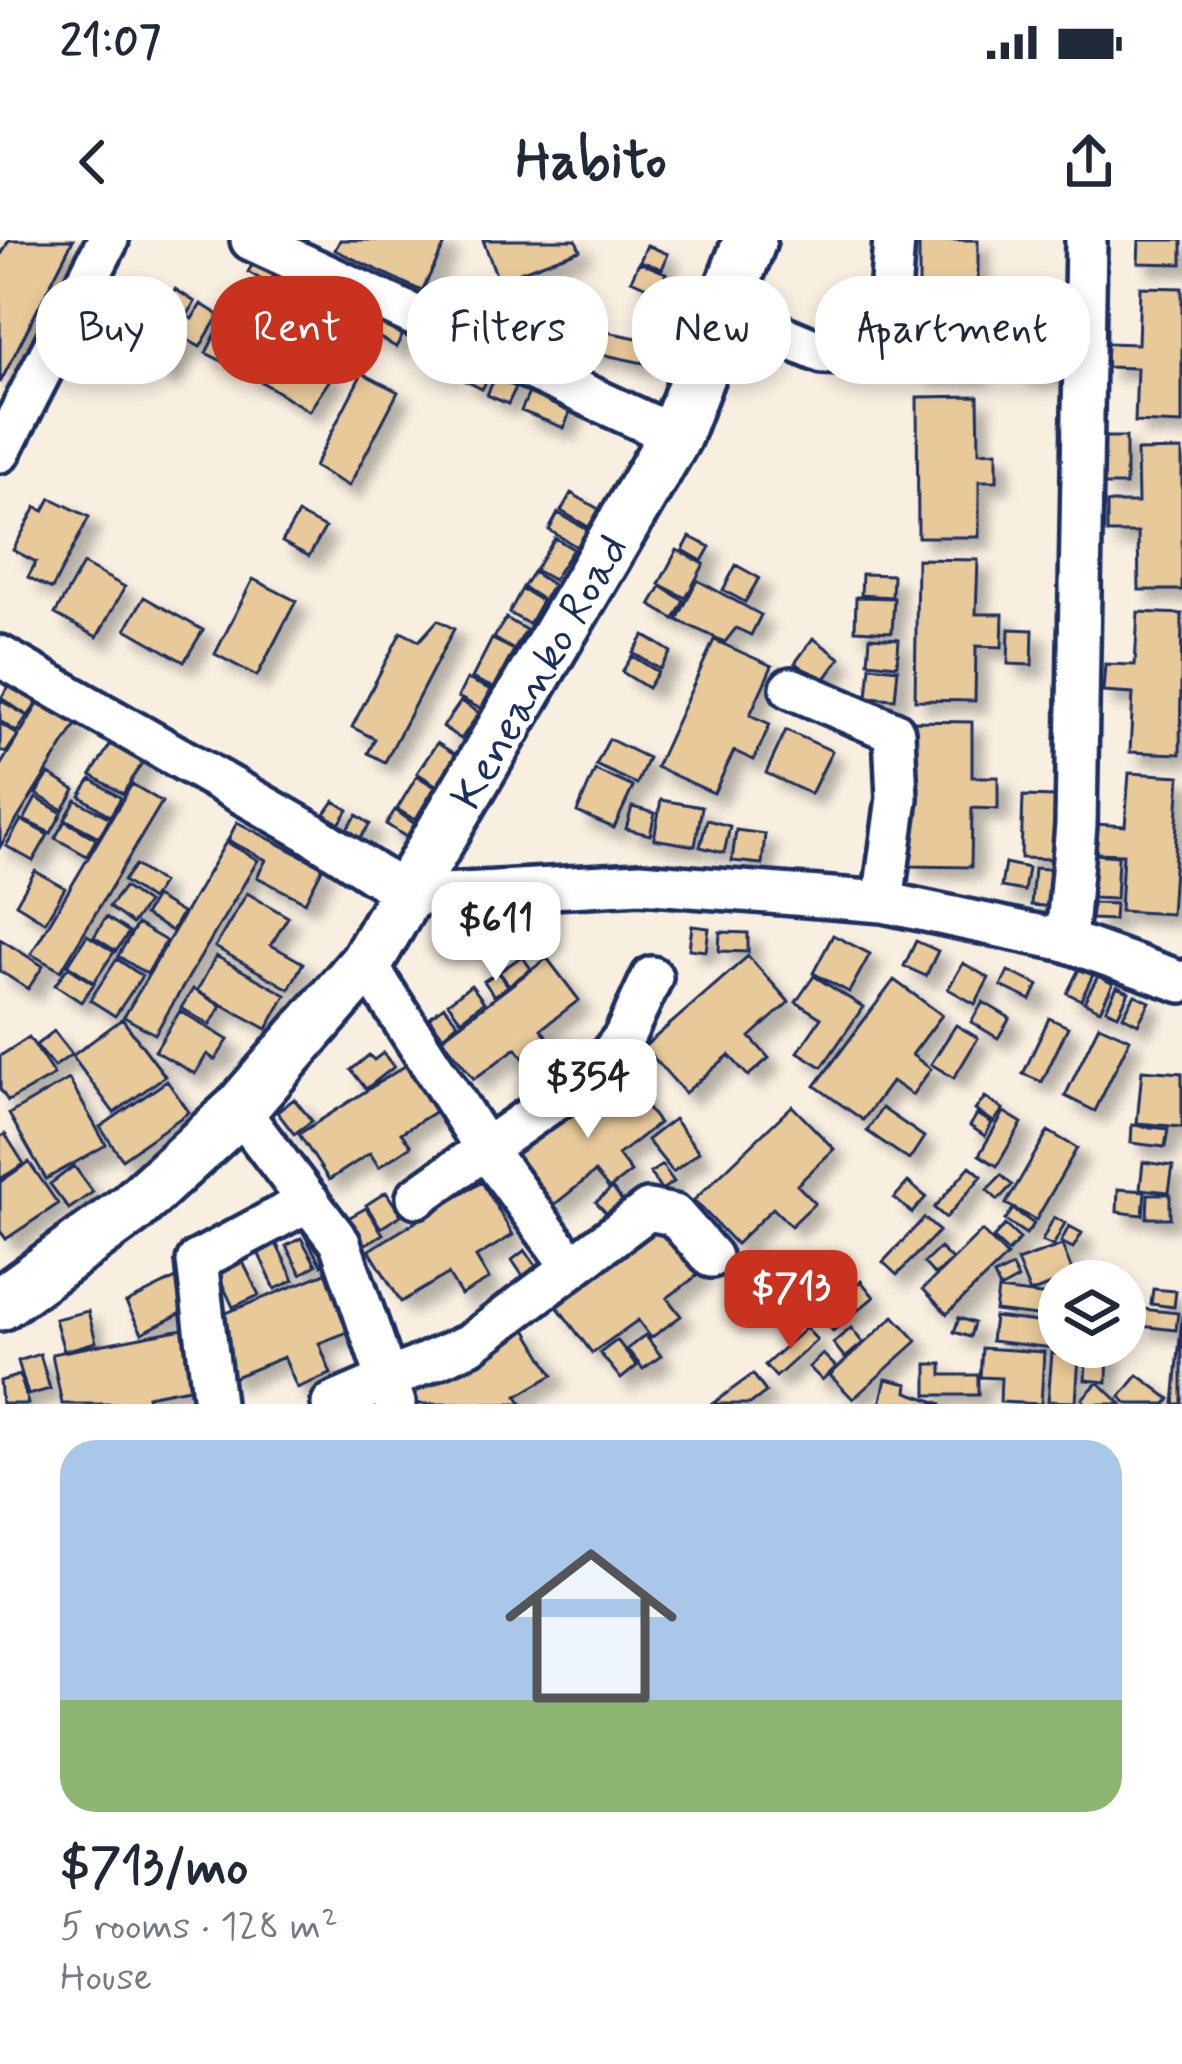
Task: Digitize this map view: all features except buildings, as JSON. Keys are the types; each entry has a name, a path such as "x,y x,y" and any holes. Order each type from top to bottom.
{"street":[{"path":"0,452 108,240"},
{"path":"251,240 675,436"},
{"name":"Keneanko Road","path":"738,276 750,240"},
{"path":"791,340 824,353 870,355 889,311 894,240"},
{"path":"1066,941 1076,825 1086,240"},
{"name":"Keneanko Road","path":"0,1304 131,1209 239,1109 366,963 410,896 675,436 696,384"},
{"path":"0,656 308,831 410,896 640,883 883,902 1066,941 1181,977"},
{"path":"790,688 894,732 897,798 883,902"},
{"path":"366,963 488,1150 572,1267"},
{"path":"417,1197 599,1069 624,1037 652,977"},
{"path":"239,1109 340,1243 392,1393"},
{"path":"214,1404 197,1261 309,1202"},
{"path":"332,1404 392,1393 470,1344 648,1210 674,1215 711,1257"}],"shaded area":[{"path":"0,240 84,240 65,276 36,276 36,331 0,399"}]}
